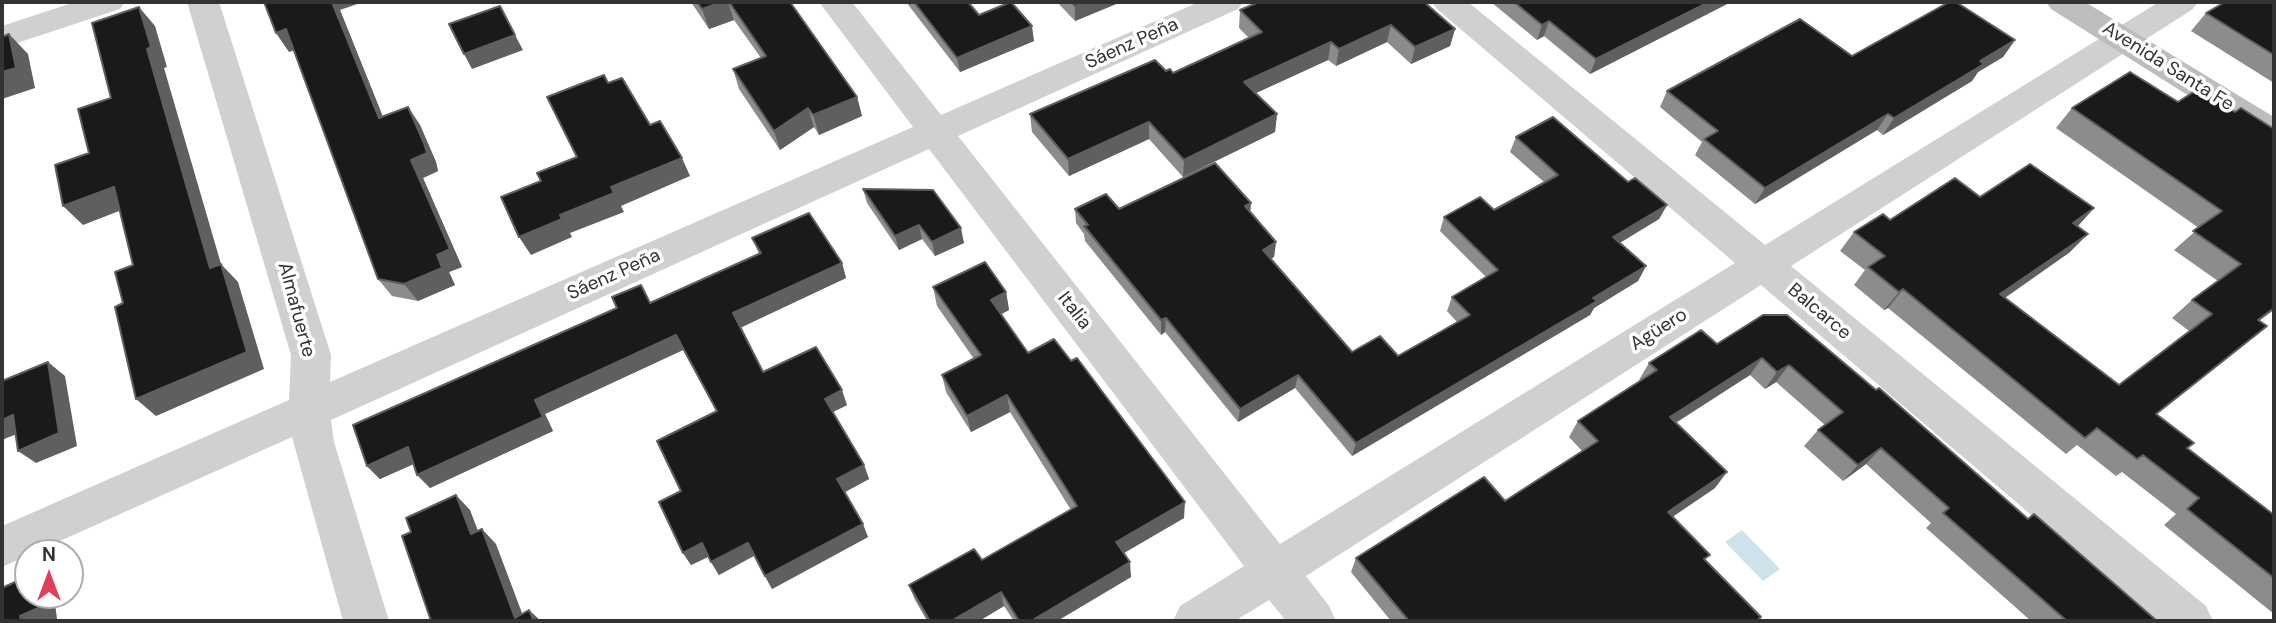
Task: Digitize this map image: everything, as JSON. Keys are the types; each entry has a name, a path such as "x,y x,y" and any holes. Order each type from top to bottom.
{"main road":[{"name":"Avenida Santa Fe","path":"2062,2 2274,133"}],"street":[{"path":"2,37 109,2"},
{"name":"Almafuerte","path":"203,2 312,355 309,411 313,442 366,621"},
{"name":"Italia","path":"835,2 1313,621"},
{"name":"Sáenz Peña","path":"2,547 1227,2"},
{"name":"Balcarce","path":"1448,2 2190,621"},
{"name":"Agüero","path":"1196,621 2182,2"}],"water":[{"path":"1742,530 1780,569 1763,581 1725,542"}],"building":[{"path":"264,2 332,2 379,118 408,107 427,153 411,160 450,249 437,255 442,268 404,284 378,279 286,29 276,33"},
{"path":"697,2 722,2 702,9"},
{"path":"729,2 790,2 857,97 813,115 808,108 774,131 733,69 766,56"},
{"path":"914,2 968,2 979,15 1011,2 1032,26 957,58"},
{"path":"1259,2 1424,2 1455,29 1415,47 1391,25 1339,49 1331,42 1244,82 1277,114 1184,160 1149,122 1068,159 1030,114 1155,60 1166,71 1170,69 1173,73 1262,32 1240,10"},
{"path":"1514,2 1709,2 1596,59 1549,21 1542,25"},
{"path":"1949,2 1956,2 2015,40 1980,61 1984,64 1894,118 1888,114 1765,188 1704,139 1718,131 1667,91 1800,19 1852,56"},
{"path":"2225,2 2274,2 2274,55 2206,13"},
{"path":"500,6 515,35 464,54 449,24"},
{"path":"139,7 151,47 147,49 210,268 221,264 247,352 136,399 115,307 123,303 115,272 133,265 114,187 63,206 55,165 89,153 78,109 111,98 92,23"},
{"path":"9,34 16,68 2,72 2,37"},
{"path":"2130,72 2178,102 2198,89 2235,112 2241,108 2274,129 2274,308 2258,320 2267,326 2156,414 2194,443 2187,448 2274,515 2274,578 2187,509 2199,498 2143,455 2137,459 2097,428 2085,438 1903,289 1899,292 1868,267 1885,256 1854,232 1883,214 1890,220 1955,178 1980,197 2030,164 2094,208 2073,223 2088,234 2000,294 2119,385 2212,314 2192,300 2241,264 2193,231 2222,211 2072,108"},
{"path":"604,75 608,83 622,78 650,125 660,121 682,158 611,187 614,193 560,215 562,219 519,237 501,197 541,181 537,173 577,157 547,97"},
{"path":"1553,117 1628,182 1635,178 1667,205 1613,237 1646,266 1593,298 1597,301 1356,443 1298,375 1240,409 1166,318 1161,320 1084,226 1088,225 1075,209 1106,194 1119,209 1215,163 1251,203 1245,206 1276,242 1263,250 1352,352 1380,336 1398,356 1470,315 1452,297 1498,270 1444,217 1480,197 1494,210 1558,175 1516,137"},
{"path":"863,189 933,190 961,228 932,242 919,225 895,236"},
{"path":"809,213 842,263 733,313 763,372 816,347 842,390 825,399 864,465 837,479 863,524 765,576 748,543 711,562 702,543 683,553 659,502 681,491 657,441 717,411 676,335 535,400 543,417 417,475 408,447 367,466 353,425 617,308 612,297 641,285 650,303 761,253 752,238"},
{"path":"985,262 1006,292 991,300 1028,353 1054,339 1071,361 1077,358 1185,502 1116,542 1130,562 1031,621 1019,621 1001,592 951,621 930,621 909,585 974,549 982,560 1077,506 1007,395 967,416 942,375 981,355 933,287"},
{"path":"1763,315 1787,315 1876,390 1879,388 2028,519 2034,514 2157,621 2067,621 1943,513 1949,508 1881,448 1858,465 1818,430 1843,412 1789,365 1777,372 1762,358 1670,417 1727,472 1668,512 1710,555 1704,559 1761,617 1756,621 1409,621 1356,558 1484,477 1505,501 1598,441 1578,421 1657,370 1649,363 1701,330 1717,344"},
{"path":"48,362 59,433 18,451 13,415 2,420 2,381"},
{"path":"456,495 471,534 482,529 515,618 529,610 534,621 431,621 402,536 411,532 406,518"},
{"path":"14,582 14,609 36,609 20,616 21,621 2,621 2,588"}]}
